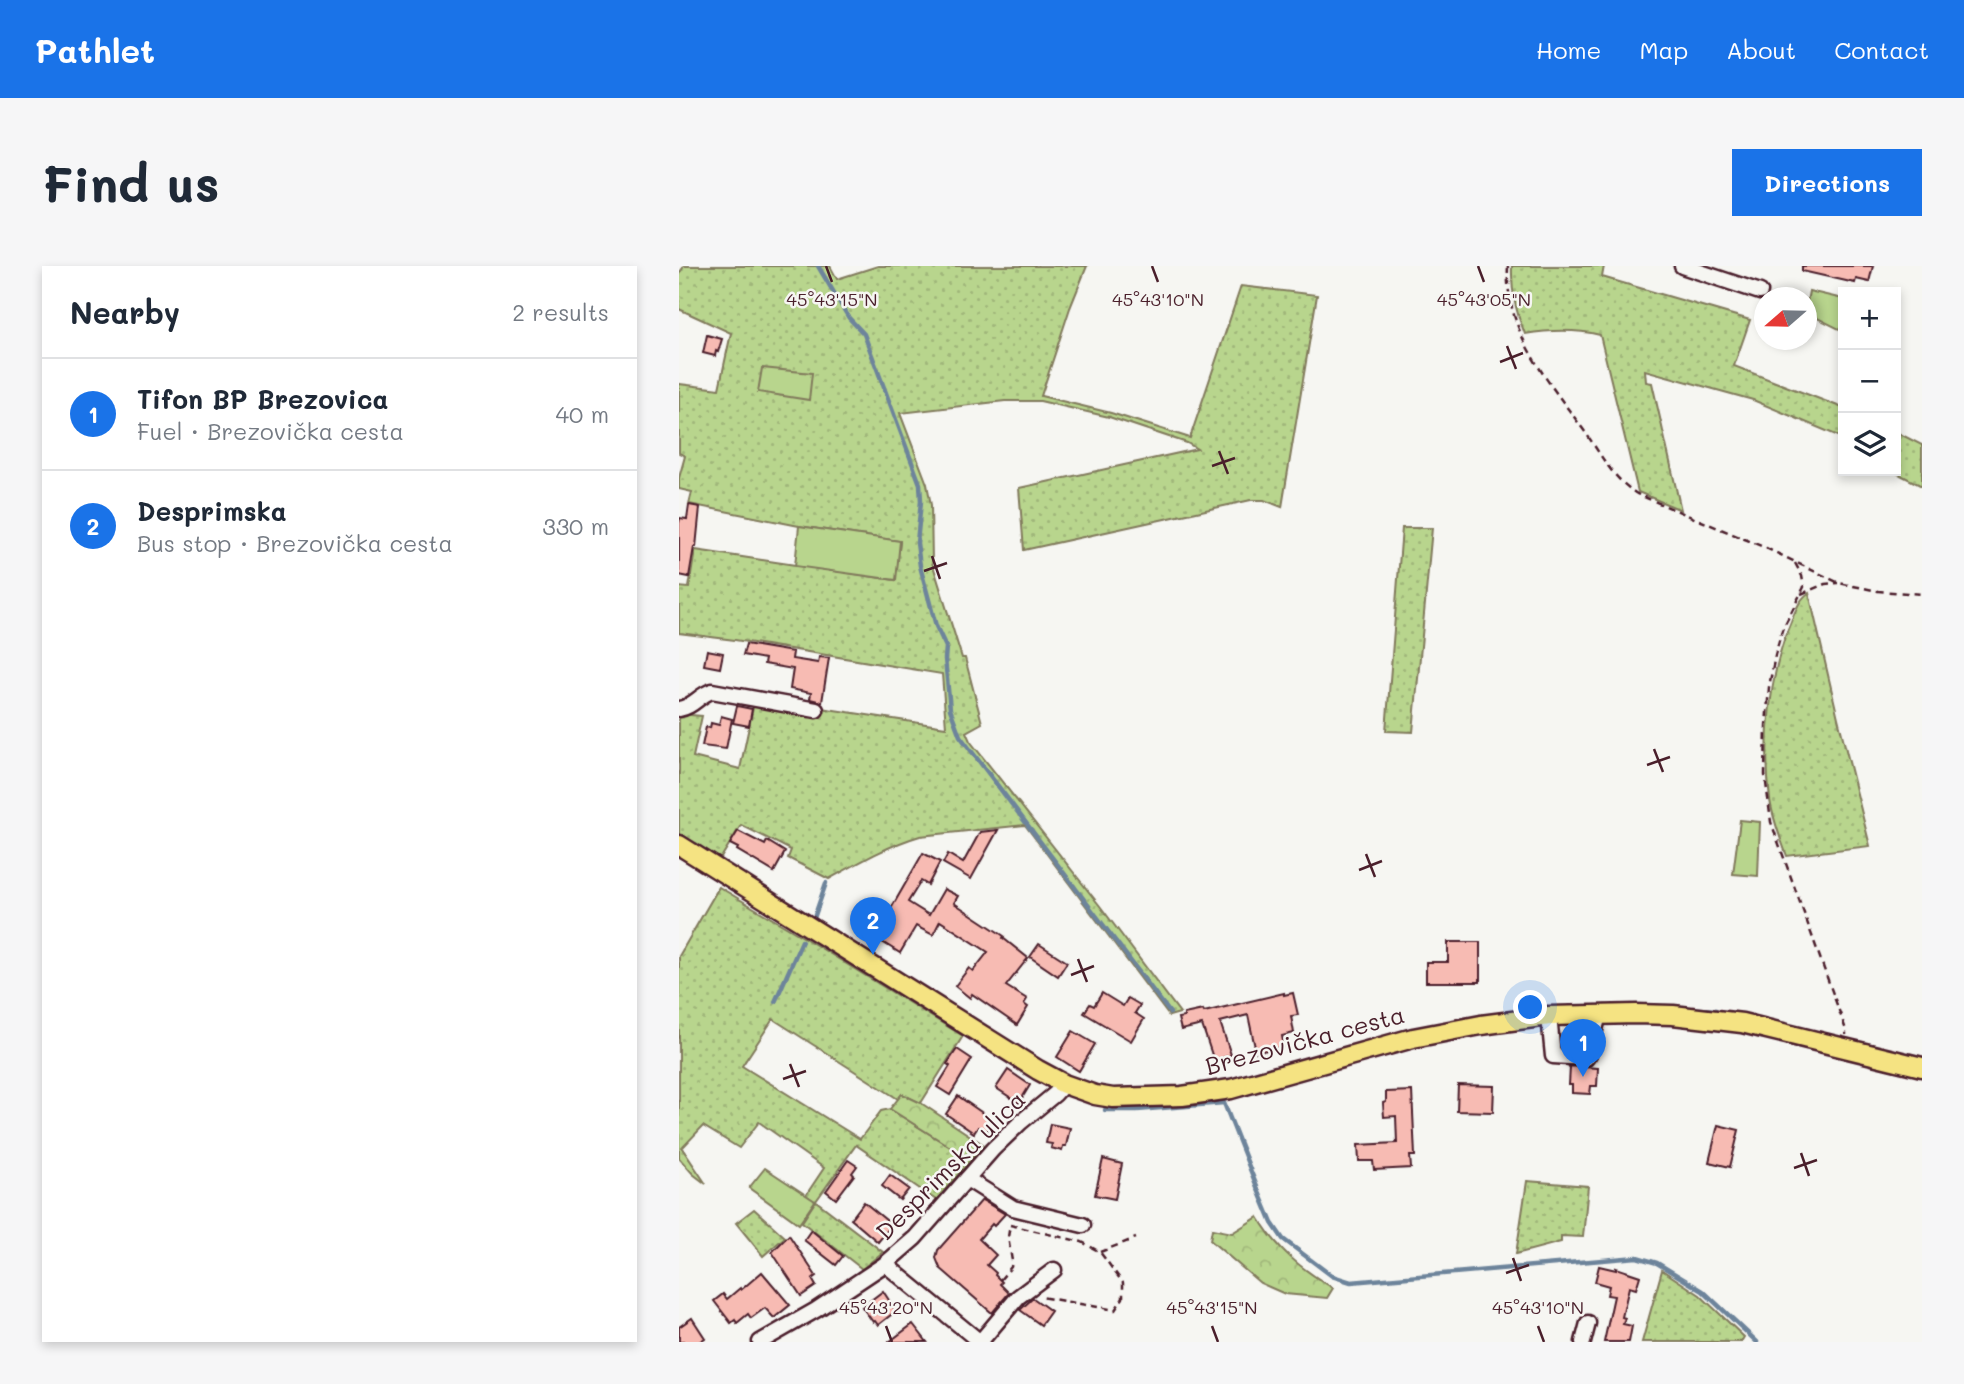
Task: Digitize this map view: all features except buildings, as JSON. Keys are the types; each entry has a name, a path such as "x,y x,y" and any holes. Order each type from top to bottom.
{"main road":[{"name":"Brezovička cesta","path":"679,845 1038,1070 1085,1093 1112,1098 1159,1097 1231,1089 1413,1038 1549,1016 1599,1014 1673,1015 1712,1019 1774,1030 1922,1067"}],"street":[{"path":"1682,266 1754,290"},
{"path":"679,709 687,708 712,691 815,710"},
{"path":"1549,1016 1553,1056 1585,1058 1589,1054 1599,1014"},
{"name":"Desprimska ulica","path":"760,1342 816,1310 885,1264 915,1238 993,1149 1064,1084"},
{"path":"967,1179 1013,1208 1083,1225"},
{"path":"885,1264 980,1342 1018,1297 1054,1270"},
{"path":"1583,1342 1588,1323"}],"path":[{"path":"1508,266 1507,287 1510,303 1522,336 1546,381 1584,430 1615,477 1637,494 1766,548 1839,583 1878,591 1922,594"},
{"path":"1794,562 1802,576 1804,587 1782,631 1775,655 1767,713 1765,775 1771,822 1846,1030 1846,1048"},
{"path":"1801,594 1825,584 1839,583"},
{"path":"1000,1280 1011,1267 1008,1237 1013,1208"},
{"path":"1010,1225 1082,1242 1100,1252 1123,1283 1123,1298 1115,1311 1044,1298 1032,1287"},
{"path":"1100,1252 1136,1238"}],"green space":[{"path":"684,266 830,266 837,279 878,266 1087,266 1041,396 1111,413 1190,438 1241,286 1317,295 1282,507 1264,500 1251,500 1024,550 1019,488 1197,449 1187,443 1109,417 1040,401 1005,401 900,413 927,484 931,505 932,562 962,658 965,658 982,723 966,732 970,741 1180,1013 1169,1016 1025,825 920,836 885,849 829,879 788,858 791,850 741,825 719,861 679,836 679,714 702,716 693,757 740,769 754,703 821,708 946,727 942,674 679,633 679,587 689,588 695,550 895,580 900,541 799,526 689,504 692,492 679,489 685,456 679,453 679,384 719,389 731,333 679,309 679,274"},
{"path":"1512,266 1604,266 1602,277 1750,320 1734,366 1838,406 1838,436 1753,400 1645,370 1646,382 1652,383 1681,510 1638,492 1600,335 1563,331 1525,334 1514,301"},
{"path":"1817,293 1838,298 1838,328 1817,318"},
{"path":"762,368 812,373 809,400 758,392"},
{"path":"1901,434 1922,445 1922,486 1901,475"},
{"path":"799,526 900,541 896,580 795,566"},
{"path":"1402,528 1432,528 1413,732 1386,731"},
{"path":"1809,593 1870,846 1787,856 1770,800 1768,731 1773,684 1784,639 1799,604"},
{"path":"1740,820 1760,822 1758,876 1733,874"},
{"path":"719,887 963,1036 921,1103 902,1094 898,1099 773,1019 742,1066 860,1139 881,1111 890,1109 971,1160 936,1200 856,1145 816,1201 883,1252 862,1269 802,1222 815,1202 806,1195 824,1168 759,1122 739,1148 703,1126 682,1148 706,1184 679,1158 679,956"},
{"path":"902,1094 921,1103 984,1145 971,1160 890,1109"},
{"path":"765,1168 815,1201 799,1224 749,1188"},
{"path":"1527,1181 1588,1186 1583,1237 1561,1236 1561,1242 1516,1254"},
{"path":"754,1209 785,1237 763,1256 736,1223"},
{"path":"1258,1217 1273,1239 1291,1257 1333,1288 1327,1298 1285,1294 1260,1283 1210,1240 1212,1229 1232,1233"},
{"path":"1662,1270 1700,1295 1744,1337 1741,1342 1642,1342"}],"waterway":[{"path":"818,266 849,318 864,334 920,484 917,543 920,566 936,626 946,647 950,709 960,736 1170,1013"},
{"path":"814,918 826,883"},
{"path":"775,1002 802,941"},
{"path":"1580,1007 1607,1006"},
{"path":"1685,1008 1716,1010"},
{"path":"1105,1110 1224,1103 1272,1223 1283,1239 1332,1276 1351,1282 1637,1257 1657,1263 1703,1291 1757,1342"}],"place":[{"name":"Desprimska","path":"873,955"},
{"name":"Tifon BP Brezovica","path":"1583,1077"}]}
